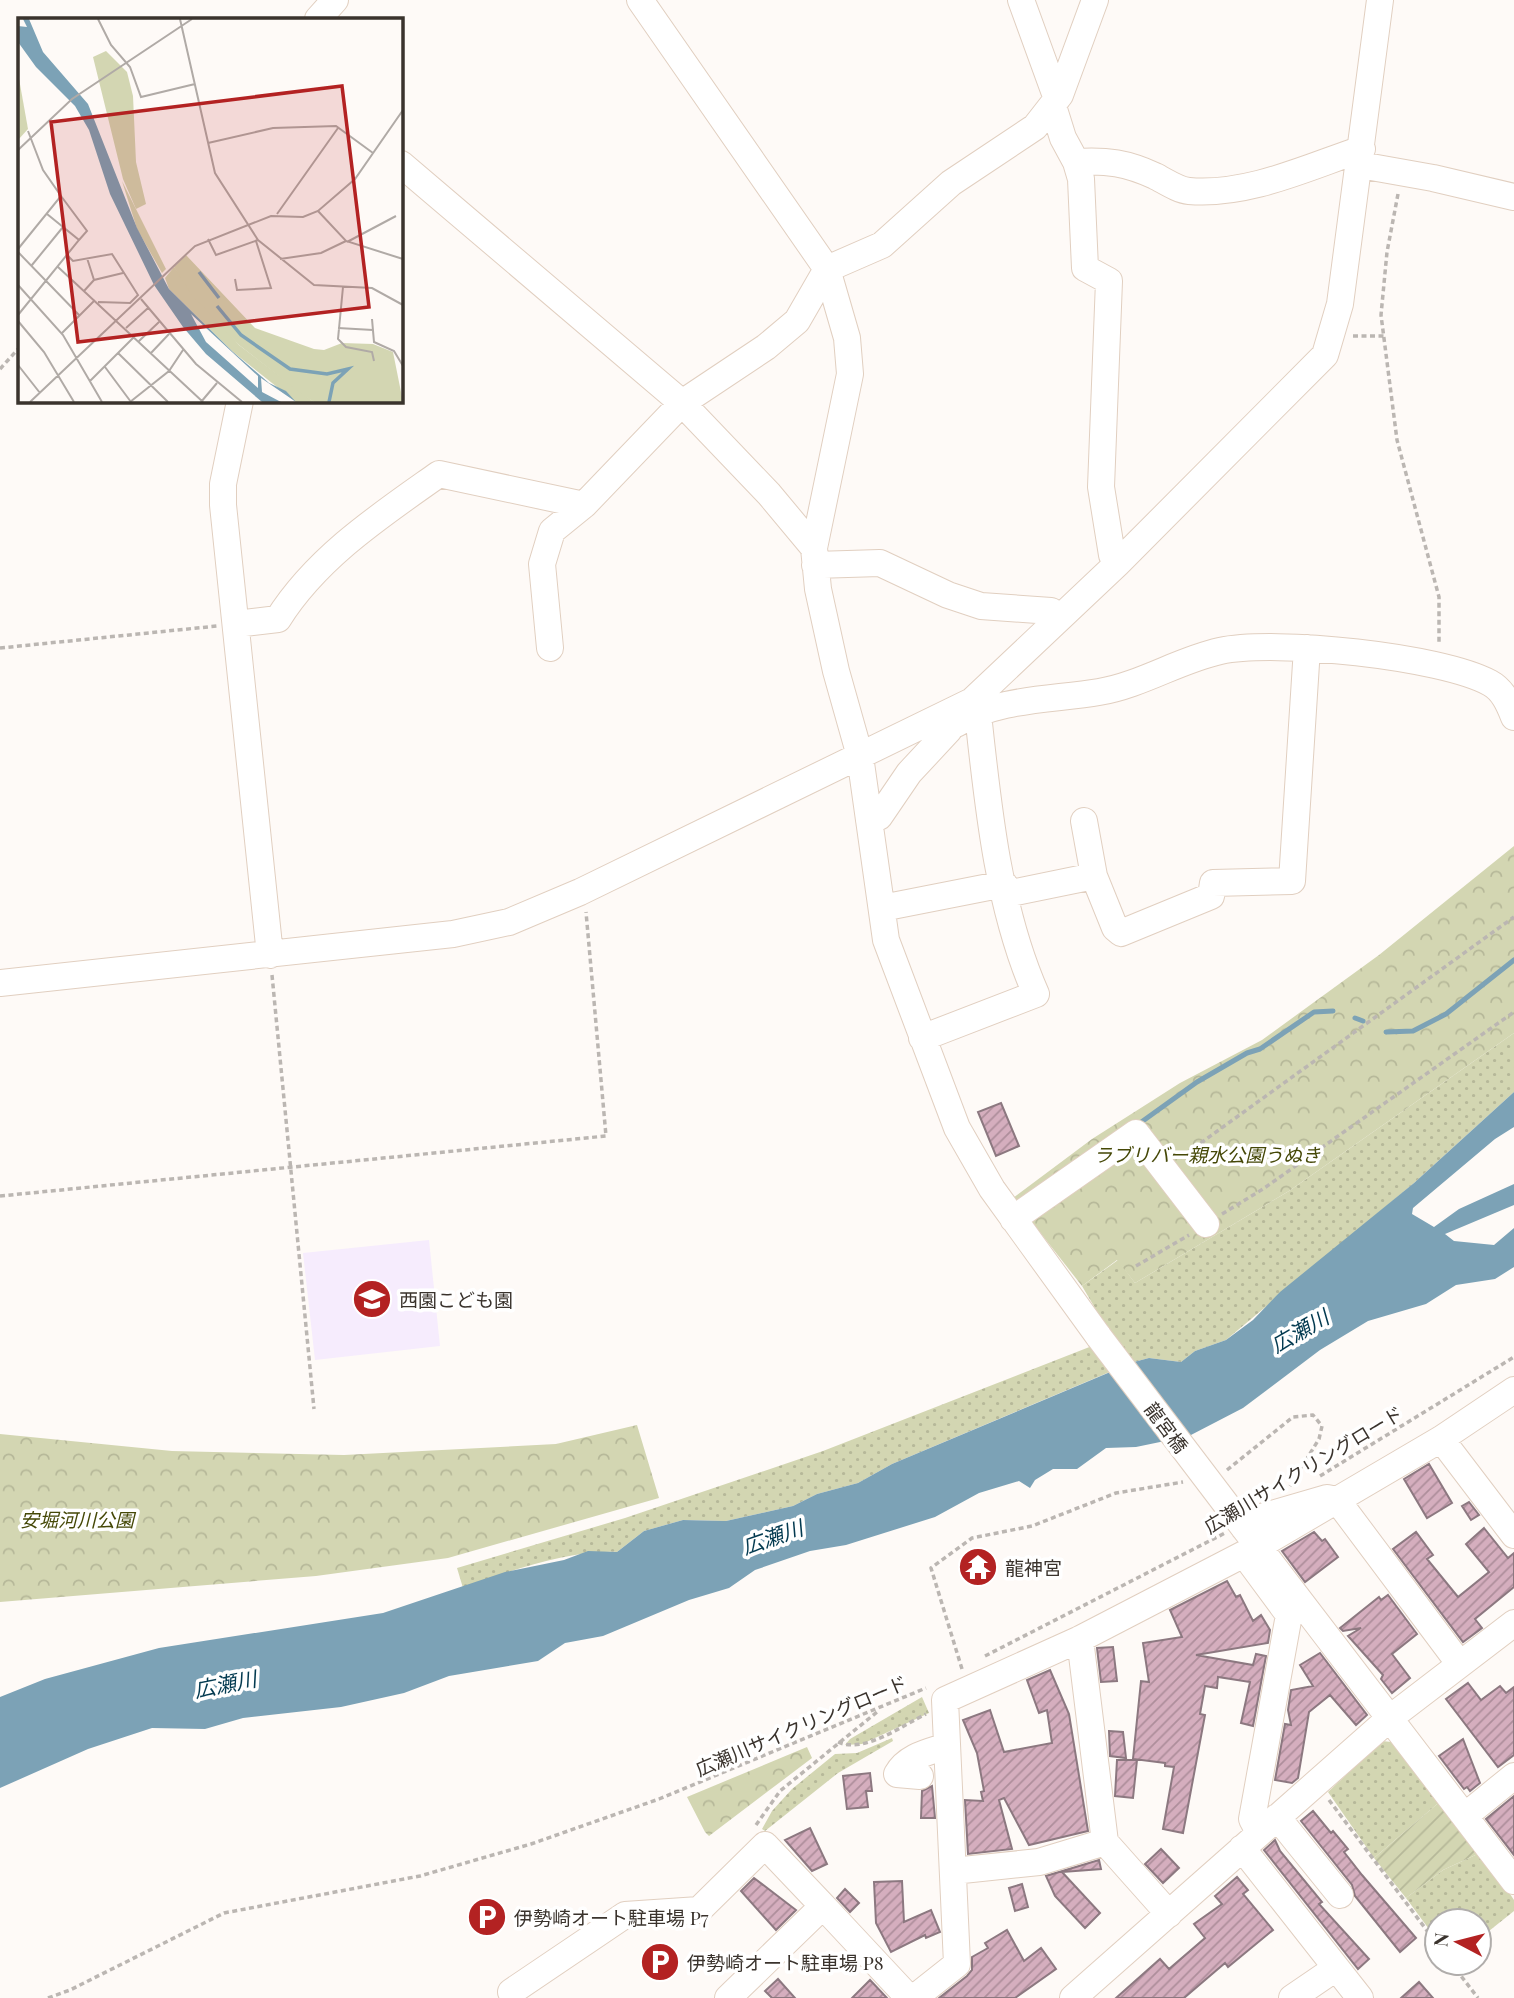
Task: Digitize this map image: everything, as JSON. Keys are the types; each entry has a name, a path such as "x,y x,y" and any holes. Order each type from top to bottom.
{"street":[{"path":"319,18 335,0"},
{"path":"640,0 827,270 847,338 850,374 815,556"},
{"path":"1021,0 1055,103 1063,138 1076,162 1081,179 1085,268 1109,281 1101,487 1112,555 1117,564"},
{"path":"550,648 542,564 552,531 584,505 682,403 766,347 797,321 827,270 882,245 951,183 1035,127 1055,103 1095,0"},
{"path":"869,820 879,817 909,773 964,713 1325,355 1340,304 1380,0"},
{"path":"1076,162 1108,159 1186,191 1212,191 1247,187 1361,157 1402,172 1514,197"},
{"path":"402,165 682,403 769,494 815,556 880,563 948,595 981,606 1051,611 1058,619"},
{"path":"240,402 223,484 270,955"},
{"path":"236,624 278,619 292,597 358,532 439,474 584,505"},
{"name":"龍宮橋","path":"815,556 836,671 860,756 886,940 957,1128 1013,1219 1099,1337 1514,1879"},
{"path":"0,983 481,930 518,919 580,892 860,756 964,713 1102,692 1217,651 1239,647 1307,648 1439,664 1492,684 1507,699 1514,717"},
{"path":"1084,821 1094,876 1115,928 1121,933 1211,896 1213,883 1292,881 1307,648"},
{"path":"922,1038 1036,994 1017,951 989,804 964,713"},
{"path":"881,908 1094,876"},
{"path":"1013,1219 1136,1133 1206,1224"},
{"path":"1269,1541 1441,1438 1514,1390"},
{"path":"1441,1438 1514,1535"},
{"path":"1239,1521 1326,1498 1337,1500 1459,1663"},
{"path":"939,1695 945,1700 1080,1639 1244,1553 1289,1615 1252,1819 1336,1968 1360,1998"},
{"path":"1073,1998 1390,1718 1514,1623"},
{"path":"1080,1639 1105,1842 1169,1914"},
{"path":"510,1996 625,1915 699,1910 765,1845 912,1998 957,1964 947,1746 939,1695"},
{"path":"920,1776 897,1774 902,1765 921,1754 947,1746"},
{"path":"1466,1815 1514,1776"},
{"path":"1259,1832 1340,1895"},
{"path":"953,1871 1039,1862 1105,1842"},
{"path":"728,1998 823,1906"},
{"path":"1292,1998 1336,1968"}],"path":[{"path":"1402,172 1387,252 1381,315 1397,439 1439,597 1439,664"},
{"path":"1330,337 1384,335"},
{"path":"0,369 18,349"},
{"path":"0,648 236,624"},
{"path":"0,1196 606,1136 585,903 580,892"},
{"path":"1164,1170 1514,917"},
{"path":"270,955 314,1409"},
{"path":"1136,1266 1263,1189 1514,1012"},
{"name":"広瀬川サイクリングロード","path":"1314,1480 1514,1357"},
{"path":"1217,1476 1293,1417 1313,1415 1322,1426 1319,1439 1301,1473 1286,1492"},
{"path":"962,1669 931,1568 972,1538 1032,1526 1116,1493 1192,1480"},
{"name":"広瀬川サイクリングロード","path":"981,1658 1227,1532 1239,1521"},
{"path":"953,1674 972,1664"},
{"path":"838,1742 849,1746 862,1744 939,1695"},
{"name":"広瀬川サイクリングロード","path":"48,1998 70,1990 224,1913 420,1876 531,1844 659,1800 883,1708 939,1695"},
{"path":"765,1845 755,1827 780,1791 883,1708"},
{"path":"1317,1784 1423,1925"},
{"path":"1462,1977 1478,1998"}],"shaded area":[{"name":"西園こども園","path":"429,1240 440,1346 315,1360 303,1253"}],"green space":[{"name":"ラブリバー親水公園うぬき","path":"1514,846 1514,1033 1289,1191 1135,1283 1117,1260 1082,1286 1013,1198 1092,1139 1180,1083 1262,1040 1379,955"},
{"path":"1514,1033 1514,1092 1414,1183 1226,1340 1195,1351 1181,1362 1149,1358 1134,1362 1105,1325 1082,1286 1118,1260 1135,1283 1289,1191"},
{"path":"1092,1346 1112,1371 892,1464 858,1483 817,1494 793,1506 726,1521 683,1520 644,1531 617,1552 559,1558 463,1588 457,1568 625,1518 823,1451"},
{"name":"安堀河川公園","path":"637,1425 659,1498 448,1558 316,1576 0,1602 0,1434 172,1451 344,1455 556,1444"},
{"path":"922,1697 929,1713 862,1744 845,1745 850,1739"},
{"path":"892,1738 893,1741 838,1773 765,1831 762,1829 772,1811 792,1789 835,1754 857,1753"},
{"path":"1382,1741 1401,1743 1443,1799 1374,1858 1328,1792"},
{"path":"807,1747 812,1758 709,1836 705,1832 687,1797"},
{"path":"1443,1799 1482,1852 1443,1870 1406,1898 1374,1858"},
{"path":"1482,1852 1514,1900 1514,1911 1493,1928 1493,1907 1423,1907 1423,1921 1406,1898 1443,1870"}],"water":[{"name":"広瀬川","path":"1514,1092 1514,1127 1495,1139 1413,1208 1412,1214 1434,1227 1459,1209 1514,1184 1514,1205 1445,1234 1454,1241 1494,1245 1514,1228 1514,1267 1495,1279 1456,1285 1426,1304 1368,1321 1320,1350 1243,1408 1189,1436 1136,1447 1106,1448 1077,1469 1053,1469 1035,1480 1030,1488 1019,1481 979,1493 935,1517 846,1545 810,1551 755,1570 729,1588 689,1600 603,1636 565,1643 538,1661 449,1676 404,1693 341,1707 243,1718 205,1729 152,1728 88,1749 0,1788 0,1697 45,1679 159,1648 383,1613 505,1572 564,1560 588,1551 617,1552 644,1531 683,1520 726,1521 793,1506 817,1494 858,1483 892,1464 1134,1362 1149,1358 1181,1362 1195,1351 1226,1340 1253,1320 1280,1292 1414,1183"}],"building":[{"path":"1001,1103 1019,1146 996,1156 978,1112"},
{"path":"1429,1464 1452,1503 1427,1518 1404,1479"},
{"path":"1469,1502 1479,1515 1471,1520 1462,1506"},
{"path":"1484,1528 1508,1558 1514,1553 1514,1587 1475,1619 1482,1628 1463,1642 1393,1549 1416,1532 1433,1555 1427,1559 1458,1597 1489,1572 1466,1544"},
{"path":"1314,1532 1322,1541 1325,1539 1338,1557 1305,1582 1282,1551"},
{"path":"1227,1581 1236,1597 1240,1595 1253,1621 1261,1615 1270,1630 1268,1643 1196,1655 1253,1665 1256,1654 1266,1656 1253,1726 1241,1723 1250,1682 1218,1677 1217,1688 1205,1686 1200,1714 1205,1715 1183,1833 1163,1829 1174,1767 1165,1766 1165,1763 1133,1759 1141,1681 1149,1682 1143,1643 1182,1637 1170,1610"},
{"path":"1388,1595 1417,1634 1392,1654 1410,1678 1392,1693 1381,1679 1383,1675 1348,1636 1361,1628 1343,1631 1340,1628 1379,1597 1381,1600"},
{"path":"1113,1647 1117,1681 1101,1682 1097,1648"},
{"path":"1320,1653 1367,1715 1356,1725 1330,1695 1309,1712 1298,1778 1292,1783 1275,1780 1285,1724 1291,1725 1288,1710 1291,1690 1313,1686 1300,1665"},
{"path":"1050,1670 1069,1714 1088,1831 1029,1845 1004,1798 999,1800 1012,1849 968,1854 965,1800 983,1801 981,1792 984,1791 977,1753 963,1720 990,1710 1004,1752 1052,1743 1047,1710 1039,1713 1027,1680"},
{"path":"1468,1683 1481,1700 1500,1686 1506,1693 1514,1687 1514,1755 1498,1767 1446,1699"},
{"path":"1109,1731 1123,1732 1126,1758 1110,1756"},
{"path":"1463,1739 1480,1783 1470,1791 1467,1787 1464,1789 1439,1756"},
{"path":"1117,1760 1137,1760 1133,1798 1115,1796"},
{"path":"870,1773 872,1791 866,1791 868,1807 847,1809 843,1776"},
{"path":"932,1786 935,1818 921,1818 922,1791"},
{"path":"1514,1796 1514,1855 1486,1819"},
{"path":"1313,1811 1348,1849 1344,1852 1416,1938 1400,1952 1355,1896 1352,1885 1301,1821"},
{"path":"810,1828 827,1864 812,1871 785,1840"},
{"path":"1275,1840 1280,1851 1322,1902 1319,1904 1369,1959 1358,1969 1264,1850"},
{"path":"1161,1849 1179,1868 1163,1883 1145,1864"},
{"path":"1099,1860 1101,1869 1062,1872 1100,1913 1085,1928 1055,1896 1046,1876"},
{"path":"1237,1877 1248,1890 1243,1894 1273,1930 1228,1967 1225,1963 1184,1998 1116,1998 1160,1959 1169,1969 1205,1938 1194,1924 1222,1904 1215,1896"},
{"path":"754,1878 796,1910 776,1930 741,1891"},
{"path":"902,1881 904,1922 931,1910 940,1932 926,1938 925,1935 891,1952 876,1923 874,1882"},
{"path":"1022,1884 1028,1907 1015,1911 1009,1888"},
{"path":"845,1889 859,1903 850,1912 837,1898"},
{"path":"1007,1930 1024,1961 1041,1948 1056,1969 1015,1998 939,1998 967,1976 972,1970 972,1957 988,1948 985,1943"},
{"path":"778,1979 795,1998 772,1998 765,1991"},
{"path":"870,1980 887,1998 852,1998"},
{"path":"1419,1982 1433,1998 1401,1998"}],"waterway":[{"path":"1386,1032 1413,1031 1446,1014 1514,960"},
{"path":"1140,1123 1197,1082 1247,1053 1260,1049 1314,1012 1333,1011"},
{"path":"1355,1018 1363,1021"}],"place":[{"name":"西園こども園","path":"372,1299"},
{"name":"龍神宮","path":"978,1567"},
{"name":"伊勢崎オート駐車場 P7","path":"487,1917"},
{"name":"伊勢崎オート駐車場 P8","path":"660,1962"}]}
